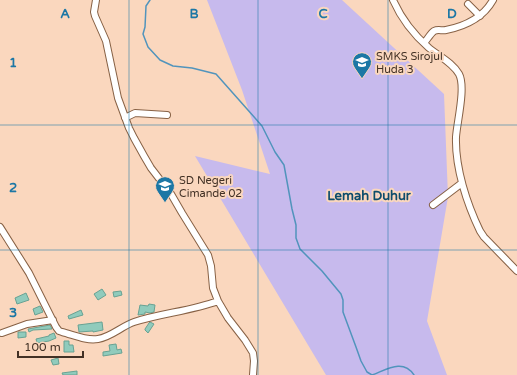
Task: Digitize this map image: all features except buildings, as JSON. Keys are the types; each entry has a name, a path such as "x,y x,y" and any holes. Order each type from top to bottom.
{"street":[{"path":"96,0 94,12 106,40 118,98 125,118 144,156 171,194 188,224 206,250 210,260 212,282 218,301 228,318 251,350 254,360 253,375"},
{"path":"393,0 417,36 459,74 462,82 456,137 457,158 462,183 480,231 517,271"},
{"path":"424,43 436,30 446,30 460,27 480,16 493,0"},
{"path":"468,4 480,16"},
{"path":"125,118 135,114 168,115"},
{"path":"433,205 462,183"},
{"path":"0,227 26,269 59,331 88,339 96,339 104,337 135,322 168,313 196,308 218,301"},
{"path":"2,333 28,324 53,320"}],"shaded area":[{"path":"207,0 342,0 444,94 448,197 427,321 447,375 326,375 195,156 270,174 242,90"}],"waterway":[{"path":"150,0 146,6 145,27 143,34 148,47 160,60 173,66 192,68 216,74 262,126 275,152 284,165 296,225 296,238 300,249 322,271 341,294 343,300 343,312 361,361 367,372 372,375 389,368 400,366 410,370 414,375"}],"place":[{"name":"SMKS Sirojul Huda 3","path":"362,79"},
{"name":"SD Negeri Cimande 02","path":"165,203"}],"district":[{"name":"Lemah Duhur","path":"369,196"}]}
